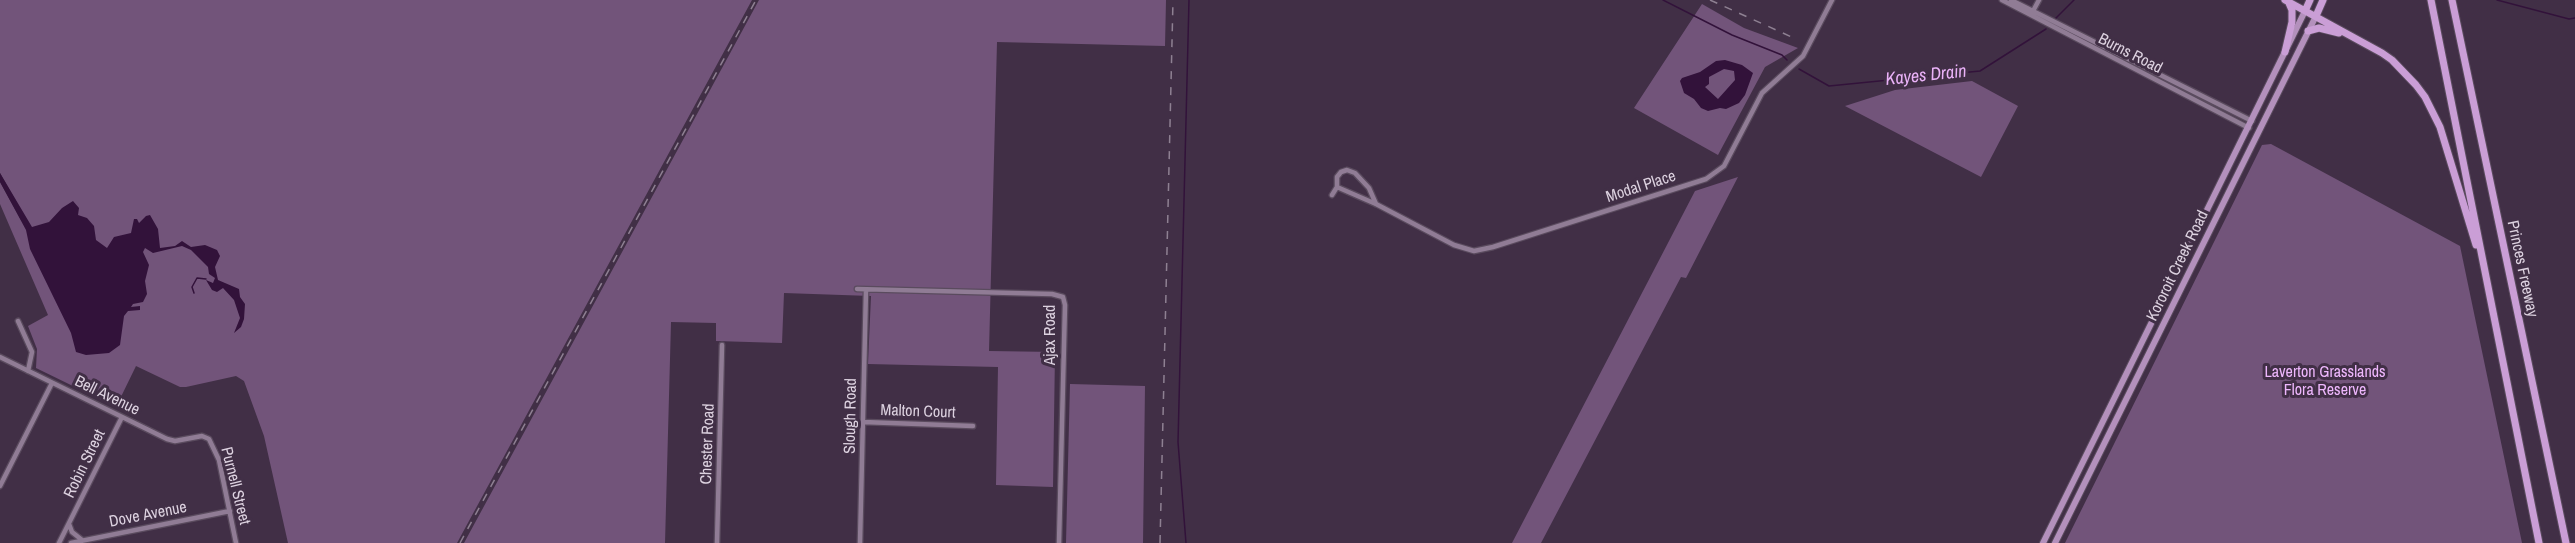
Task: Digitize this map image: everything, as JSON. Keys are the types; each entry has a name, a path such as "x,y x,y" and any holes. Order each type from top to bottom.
{"highway":[{"name":"Kororoit Creek Road","path":"2305,11 2310,0"},
{"name":"Kororoit Creek Road","path":"2316,16 2323,0"},
{"path":"2431,0 2539,543"},
{"name":"Princes Freeway","path":"2452,0 2566,543"},
{"path":"2457,0 2489,172"},
{"path":"2287,2 2353,36 2392,60 2409,76 2425,97 2446,144 2469,228 2482,259"},
{"path":"2285,52 2292,22 2292,10 2287,2"},
{"path":"2308,31 2319,27 2353,36"}],"main road":[{"name":"Kororoit Creek Road","path":"2043,543 2305,11"},
{"name":"Kororoit Creek Road","path":"2055,543 2316,16"},
{"path":"2250,125 2260,130"},
{"path":"2177,274 2187,278"},
{"path":"2128,373 2137,378"}],"street":[{"name":"Modal Place","path":"1337,187 1376,204 1454,245 1474,251 1493,247 1706,179 1724,166 1762,93 1803,56 1832,0"},
{"name":"Burns Road","path":"2002,0 2223,106 2250,125"},
{"name":"Burns Road","path":"2011,0 2127,66 2216,112 2250,125"},
{"path":"2032,14 2039,0"},
{"path":"2127,66 2130,61"},
{"path":"2216,112 2223,106"},
{"path":"1332,195 1337,187 1337,177 1341,172 1347,170 1355,173 1370,188 1376,204"},
{"name":"Ajax Road","path":"857,289 1052,294 1063,297 1065,305 1059,543"},
{"name":"Slough Road","path":"860,543 866,290"},
{"path":"18,321 32,352 28,371"},
{"name":"Chester Road","path":"717,543 722,345"},
{"name":"Bell Avenue","path":"0,357 173,441 206,437"},
{"path":"0,484 52,383"},
{"name":"Robin Street","path":"59,543 122,417"},
{"name":"Malton Court","path":"863,422 973,426"},
{"name":"Purnell Street","path":"206,437 211,440 219,460 236,543"},
{"name":"Dove Avenue","path":"71,543 230,511"},
{"name":"Robin Street","path":"69,522 72,532 83,540"}],"green space":[{"path":"0,0 752,0 457,543 288,543 264,436 244,381 236,376 180,387 136,366 116,407 36,368 37,349 28,326 48,315 0,204 0,182 21,220 25,217 0,173"},
{"path":"759,0 1166,0 1165,46 997,42 989,351 1055,352 1053,487 996,485 998,367 868,364 871,296 784,293 782,343 716,341 716,323 671,322 665,543 464,543"},
{"path":"1702,4 1744,28 1798,48 1765,67 1718,155 1634,108"},
{"path":"1972,81 2018,106 1981,177 1845,106 1895,90"},
{"name":"Laverton Grasslands Flora Reserve","path":"2271,144 2460,246 2522,543 2065,543 2262,145"},
{"path":"1738,177 1686,278 1681,277 1541,543 1512,543 1695,191"},
{"path":"1070,384 1145,386 1143,543 1066,543"}],"shaded area":[{"path":"1725,60 1742,65 1753,73 1745,95 1739,103 1726,109 1708,111 1684,93 1680,81 1682,78 1700,72 1716,61","holes":["1724,69 1734,71 1735,80 1718,99 1705,87 1709,84 1709,77"]},
{"path":"0,173 32,227 49,222 62,208 73,201 79,208 78,215 87,218 94,226 96,240 107,248 114,237 131,233 134,219 137,219 139,223 150,215 158,229 160,248 175,246 182,241 191,247 205,245 217,250 220,256 215,267 218,280 239,289 240,297 245,304 241,327 234,333 240,318 234,300 223,288 217,292 212,290 206,280 213,283 215,278 209,274 208,267 191,250 182,246 153,253 145,248 143,252 149,265 145,281 147,294 143,302 133,304 131,307 140,306 140,310 128,311 124,316 120,345 109,353 86,355 76,352 71,333 30,249 26,230 0,182"}],"waterway":[{"path":"1186,543 1178,442 1189,0"},
{"name":"Kayes Drain","path":"1663,0 1732,35 1782,55 1787,60"},
{"name":"Kayes Drain","path":"2055,19 2074,0"},
{"name":"Kayes Drain","path":"2497,0 2569,19 2575,18"},
{"name":"Kayes Drain","path":"1799,69 1829,86 1980,71 2046,29"},
{"path":"194,293 192,287 197,278 206,279"}],"railway":[{"path":"460,543 756,0"},
{"path":"1160,543 1173,0"},
{"path":"1710,0 1796,39"}]}
